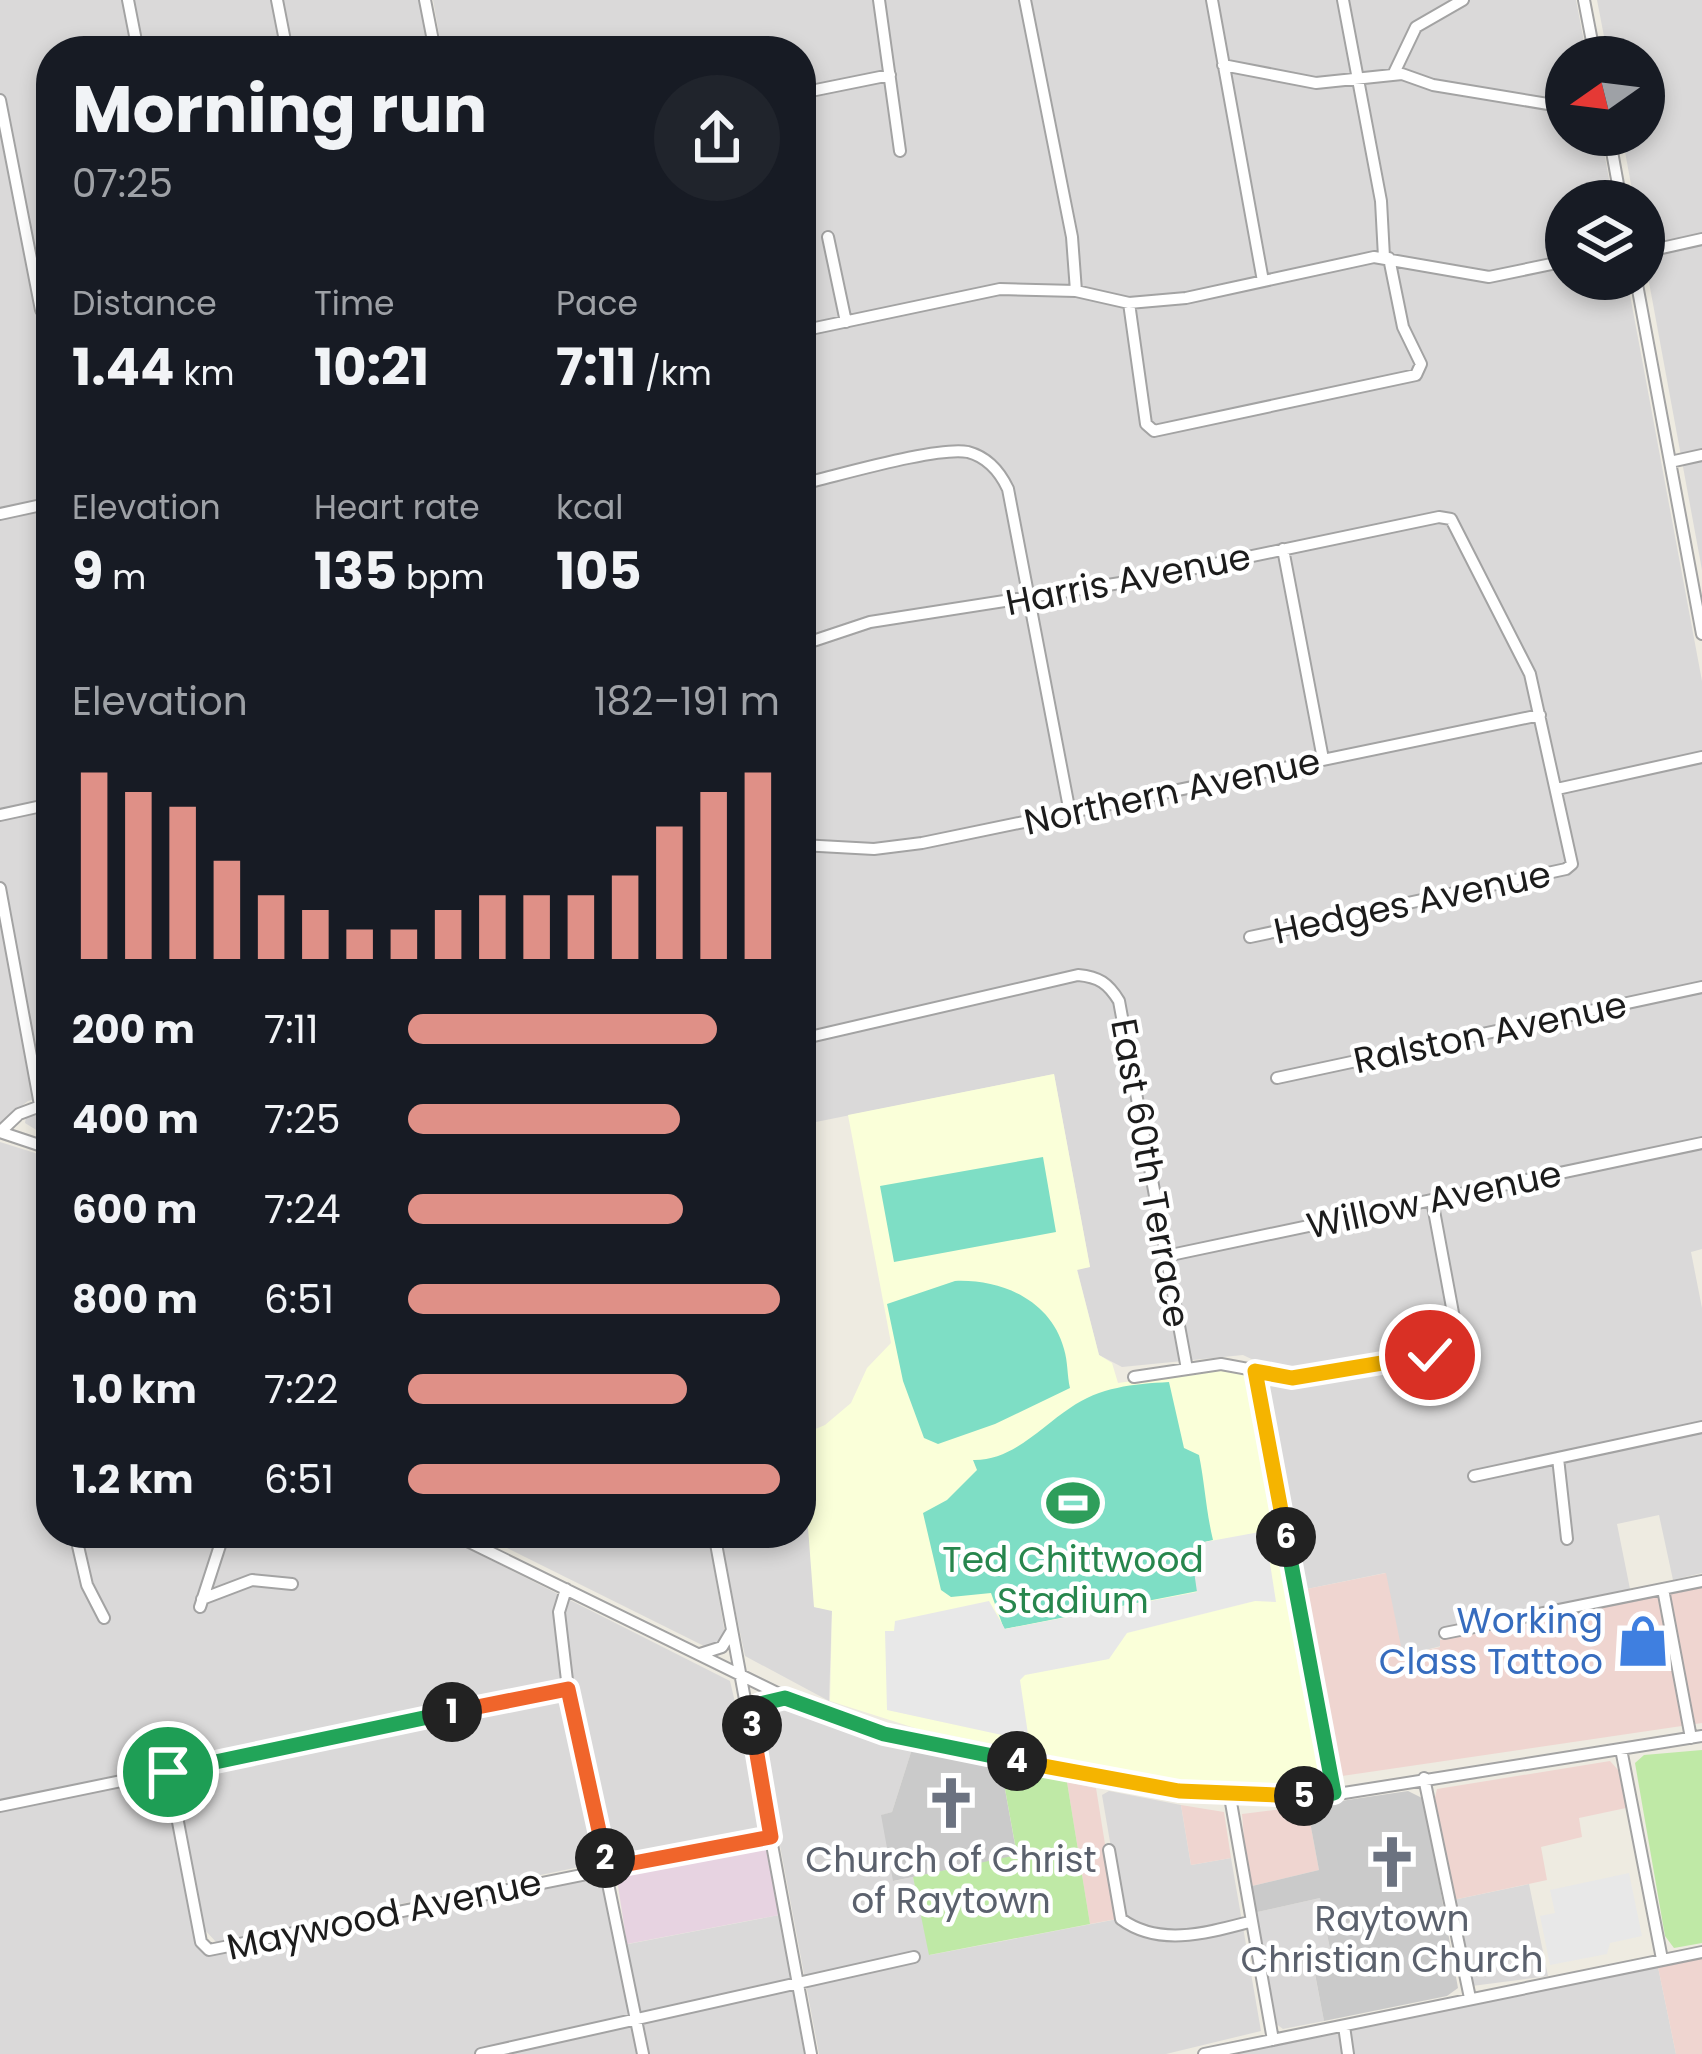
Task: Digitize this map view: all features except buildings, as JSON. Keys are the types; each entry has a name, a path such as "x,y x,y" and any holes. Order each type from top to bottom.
{"street":[{"path":"128,0 135,36"},
{"path":"277,0 284,36"},
{"path":"425,0 432,36"},
{"path":"879,0 900,152"},
{"path":"1025,0 1072,237 1076,291"},
{"path":"1212,0 1263,281"},
{"path":"1129,303 1150,430 1416,375 1421,369 1403,327 1386,258 1382,201 1343,0"},
{"path":"1394,73 1416,27 1463,0"},
{"path":"1587,1 1592,36"},
{"path":"1223,65 1316,83 1359,82 1394,73 1432,85 1545,104"},
{"path":"816,90 890,76"},
{"path":"0,100 36,284"},
{"path":"828,237 846,322"},
{"path":"1665,247 1702,239"},
{"path":"816,329 1000,290 1076,291 1129,303 1386,258 1458,276 1489,277 1545,265"},
{"path":"1640,300 1702,634"},
{"path":"816,481 953,451 990,464 1008,489 1070,813"},
{"path":"1670,462 1702,455"},
{"path":"0,514 36,506"},
{"name":"Harris Avenue","path":"816,640 893,617 1028,599 1439,517 1455,523 1518,640 1540,716"},
{"path":"1283,549 1323,759"},
{"path":"1540,716 1557,789 1702,758"},
{"name":"Northern Avenue","path":"816,845 898,846 1540,716"},
{"name":"Hedges Avenue","path":"1250,937 1566,869 1572,864 1557,789"},
{"path":"0,815 36,807"},
{"path":"0,888 36,1060"},
{"name":"East 60th Terrace","path":"816,1036 1078,975 1105,982 1119,1001 1187,1369"},
{"name":"Ralston Avenue","path":"1277,1078 1702,987"},
{"path":"36,1107 19,1114 0,1132 36,1144"},
{"name":"Willow Avenue","path":"1166,1256 1702,1143"},
{"path":"1134,1377 1221,1364 1292,1378 1430,1355 1447,1346 1456,1329 1432,1200"},
{"path":"1255,1371 1334,1793"},
{"path":"1474,1476 1702,1427"},
{"path":"1558,1458 1567,1539"},
{"path":"78,1548 87,1586 104,1618"},
{"path":"219,1548 201,1603 252,1580 292,1584"},
{"path":"482,1548 785,1698 884,1734 1230,1797 1334,1793 1696,1737 1663,1589"},
{"path":"717,1548 811,2054"},
{"path":"1444,1634 1702,1581"},
{"path":"566,1588 559,1612 568,1689 643,2054"},
{"path":"697,1654 722,1647 732,1629"},
{"path":"0,1806 568,1689"},
{"path":"751,1730 760,1704 785,1698"},
{"path":"1621,1749 1662,1960"},
{"path":"165,1754 168,1772"},
{"name":"Maywood Avenue","path":"168,1772 201,1942 209,1950 771,1837"},
{"path":"1424,1778 1469,1998"},
{"path":"1230,1797 1273,2040"},
{"path":"1109,1850 1121,1919 1127,1924 1155,1935 1178,1935 1249,1922"},
{"path":"1204,2054 1255,2049 1273,2040 1702,1952"},
{"path":"482,2054 914,1957"},
{"path":"1344,2026 1348,2054"}],"shaded area":[{"path":"0,0 421,0 428,36 36,36 36,500 0,508"},
{"path":"433,0 1576,0 1583,36 1545,36 1545,156 1605,156 1609,180 1545,180 1545,300 1631,300 1702,681 1702,1249 1691,1252 1702,1308 1702,1573 1673,1580 1659,1515 1617,1524 1630,1589 1439,1630 1441,1646 1402,1656 1385,1573 1302,1590 1262,1364 1243,1355 1122,1367 1099,1355 1077,1269 1090,1267 1054,1074 816,1122 816,36 439,36"},
{"path":"1597,0 1702,0 1702,570 1652,300 1665,300 1665,180 1630,180 1626,156 1665,156 1665,36 1604,36"},
{"path":"36,510 36,1099 0,1123 0,518"},
{"path":"1054,1074 1090,1267 1077,1270 1099,1355 1112,1363 1118,1383 1220,1369 1250,1375 1325,1772 1315,1783 1269,1788 1189,1783 918,1729 830,1701 832,1611 814,1607 810,1548 816,1548 816,1429 851,1403 867,1368 891,1343 848,1115"},
{"path":"36,1113 36,1130 25,1123 26,1117"},
{"path":"0,1142 36,1153 36,1548 467,1548 730,1681 761,1813 758,1830 216,1942 204,1929 176,1777 169,1766 0,1800"},
{"path":"1265,1531 1276,1602 1255,1601 1127,1633 1109,1659 1025,1675 1020,1680 1029,1741 887,1710 885,1631 894,1631 895,1621 989,1601 1005,1629 1197,1592 1191,1550 1205,1542"},
{"path":"507,1548 711,1548 725,1634 719,1643 704,1646"},
{"path":"722,1548 812,1548 814,1607 832,1610 829,1701 745,1656"},
{"path":"1386,1573 1403,1656 1440,1647 1440,1640 1702,1587 1702,1723 1342,1776 1334,1767 1302,1590"},
{"path":"775,1704 855,1735 912,1749 892,1812 882,1815 894,1881 913,1877 930,1955 1123,1918 1102,1795 1109,1791 1181,1805 1191,1865 1231,1858 1261,2031 1166,2054 819,2054 757,1723 766,1706"},
{"path":"912,1749 1001,1767 1017,1856 893,1881 881,1815 892,1812"},
{"path":"1610,1761 1619,1771 1626,1808 1579,1818 1582,1837 1541,1847 1547,1880 1453,1900 1434,1802 1437,1789"},
{"path":"162,1778 198,1946 206,1955 598,1873 618,1946 779,1915 804,2054 0,2054 0,1809"},
{"path":"1067,1782 1096,1788 1117,1919 1090,1924"},
{"path":"1408,1791 1424,1799 1458,1988 1447,1996 1324,2021 1311,1953 1330,1949 1320,1898 1253,1913 1248,1887 1319,1870 1307,1806"},
{"path":"1181,1805 1224,1812 1231,1858 1191,1865"},
{"path":"1307,1806 1319,1870 1248,1887 1242,1814"},
{"path":"760,1843 768,1851 779,1915 627,1944 616,1873"},
{"path":"1629,1873 1642,1936 1610,1943 1607,1954 1550,1965 1540,1916 1555,1913 1550,1890"},
{"path":"1529,1884 1548,1976 1472,1986 1453,1900"},
{"path":"1320,1898 1330,1949 1311,1954 1324,2021 1283,2029 1275,2023 1253,1913"},
{"path":"1702,1958 1702,2054 1676,2054 1658,1967"},
{"path":"1658,1967 1676,2054 1226,2054"}],"green space":[{"path":"1043,1157 1056,1232 894,1262 880,1186"},
{"path":"955,1281 990,1284 1036,1305 1057,1332 1070,1388 995,1424 938,1444 924,1438 903,1381 887,1304"},
{"name":"Ted Chittwood Stadium","path":"1169,1382 1184,1448 1199,1455 1213,1540 1204,1542 1198,1591 1004,1629 991,1593 951,1597 941,1590 923,1513 947,1500 977,1470 973,1460 1013,1449 1093,1395"},
{"path":"1702,1750 1702,1943 1674,1948 1665,1936 1635,1763 1644,1755"},
{"path":"1001,1767 1067,1782 1090,1924 929,1955 913,1877 1017,1855"}],"place":[{"name":"Ted Chittwood Stadium","path":"1073,1503"},
{"name":"Working Class Tattoo","path":"1643,1641"},
{"name":"Church of Christ of Raytown","path":"951,1803"},
{"name":"Raytown Christian Church","path":"1392,1862"}],"route":[{"path":"168,1772 233,1754 568,1689 607,1868 771,1837 751,1730 755,1709 773,1699 785,1698 884,1734 1179,1791 1265,1799 1334,1793 1255,1371 1292,1378 1430,1355"}]}
